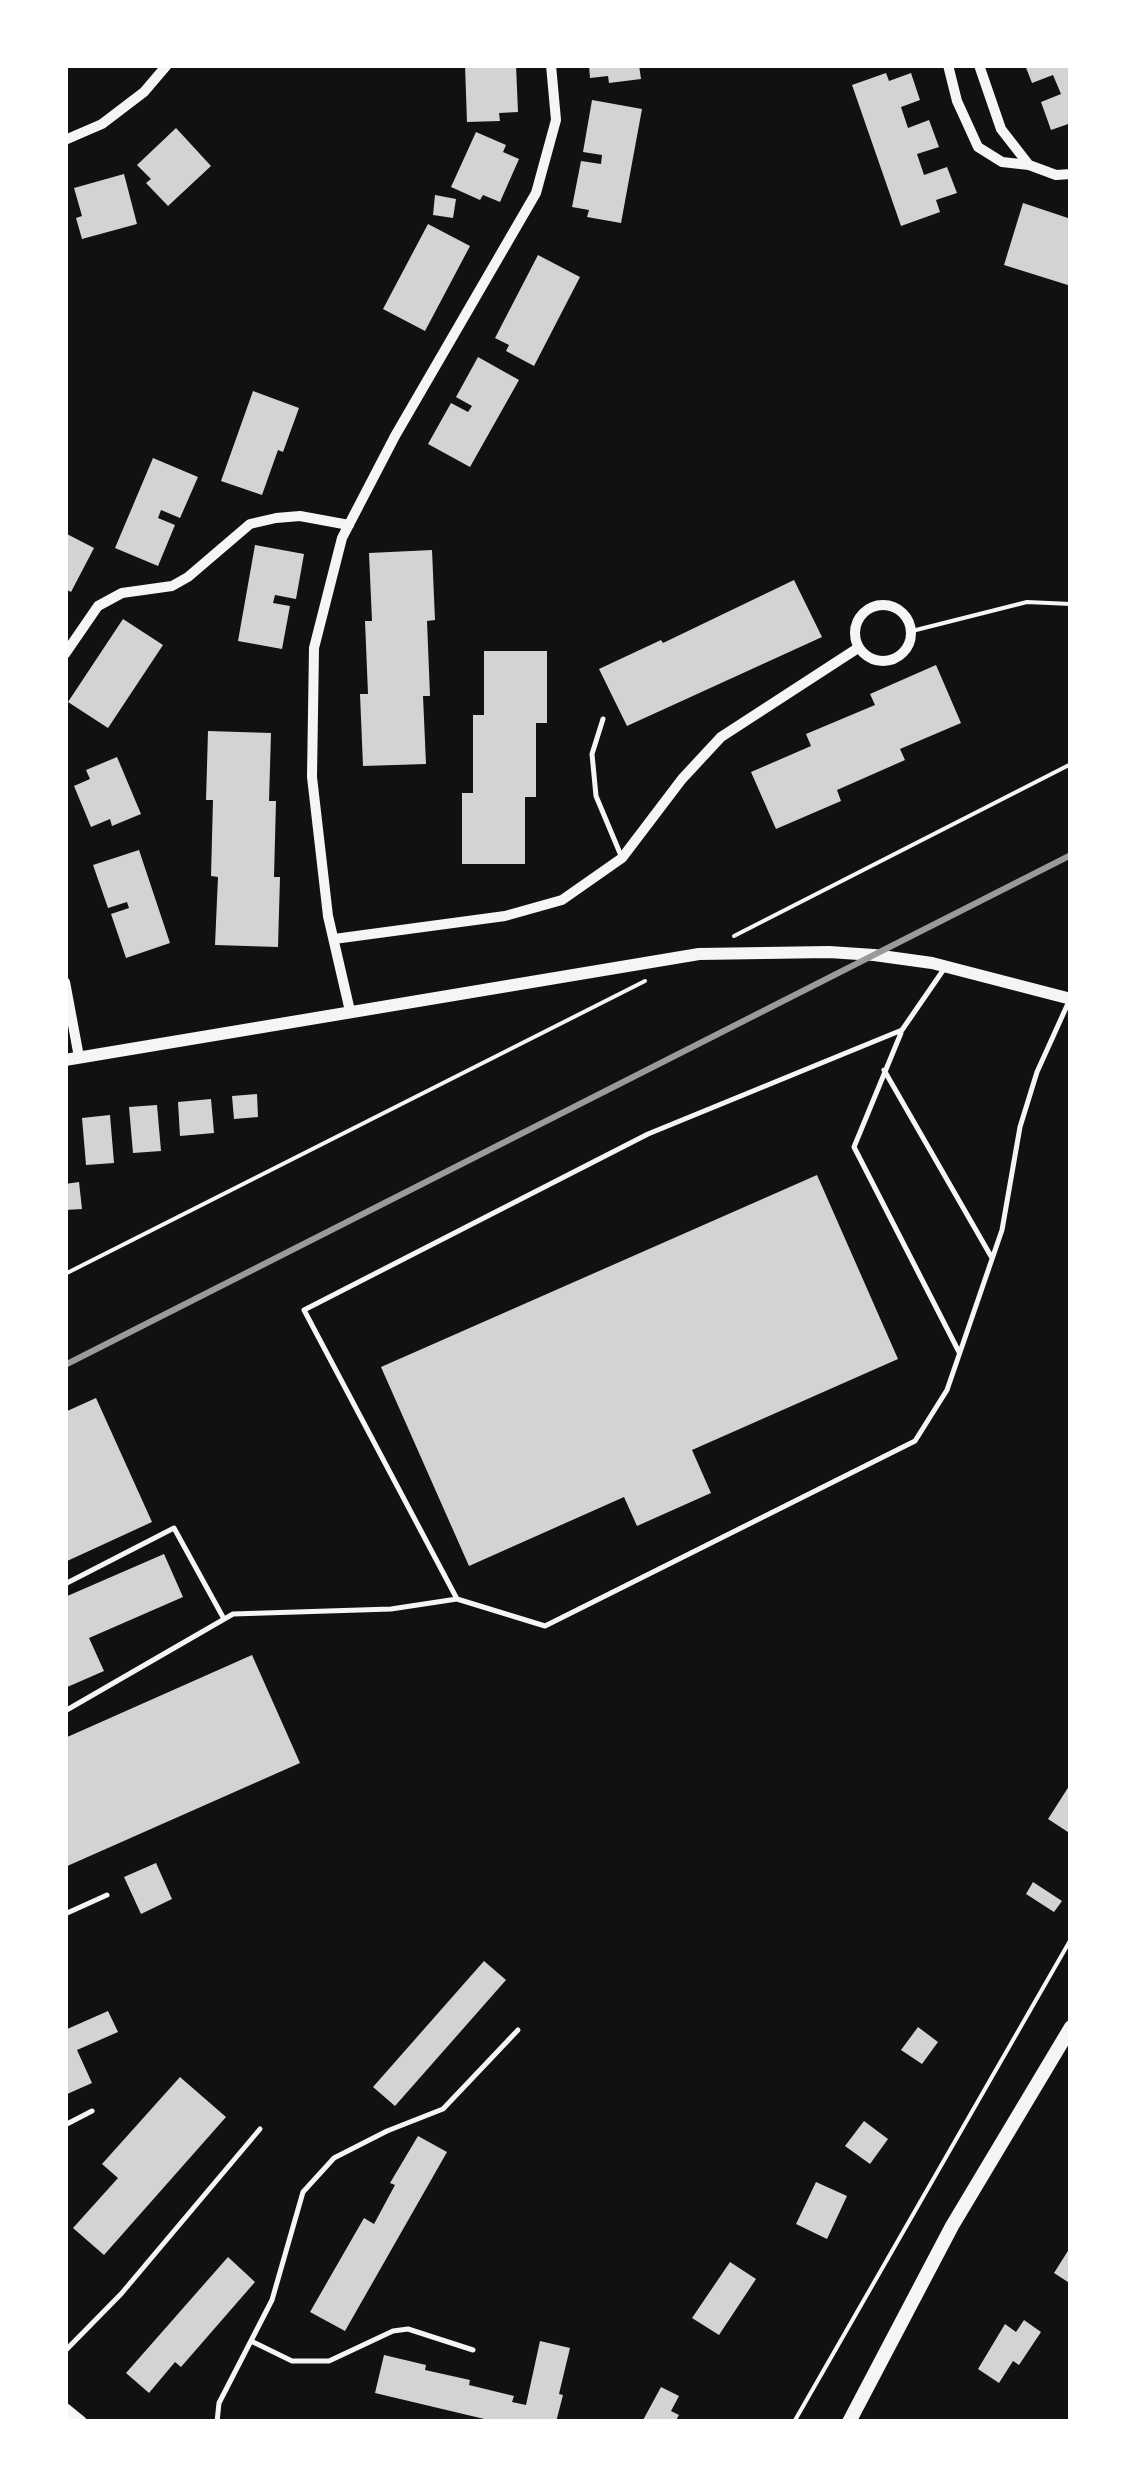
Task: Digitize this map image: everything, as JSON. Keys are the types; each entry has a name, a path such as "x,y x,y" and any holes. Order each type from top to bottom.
{"main road":[{"path":"849,2422 952,2226 1071,2028"}],"street":[{"path":"65,140 102,124 144,92 167,65"},
{"path":"350,1011 334,938 312,776 314,648 342,538 395,436 536,193 556,120 551,65"},
{"path":"948,65 957,101 978,147 1002,162 1029,165 1056,176 1071,174"},
{"path":"979,65 1001,129 1029,165"},
{"path":"65,654 98,606 122,593 172,586 250,524 300,516 349,525"},
{"path":"879,605 888,605 904,614 912,631 907,650 892,661 872,660 858,648 855,639 862,613 879,605"},
{"path":"334,938 505,916 562,900 622,858 682,779 721,737 858,648"},
{"path":"65,982 72,1058 698,954 874,955 945,966 1070,998"},
{"path":"65,2410 81,2422"}],"lane":[{"path":"602,719 592,754 596,796 622,858"},
{"path":"945,966 902,1030 854,1146 959,1353"},
{"path":"65,1711 233,1614 391,1609 457,1599 545,1626 915,1440 946,1390 959,1353 1002,1230 1020,1127 1036,1072 1070,998"},
{"path":"457,1599 304,1310 648,1134 902,1030"},
{"path":"884,1070 992,1258"},
{"path":"65,1584 174,1528 224,1619"},
{"path":"65,1914 106,1895"},
{"path":"217,2422 220,2403 272,2300 303,2192 334,2158 387,2131 443,2110 518,2030"},
{"path":"65,2126 92,2111"},
{"path":"65,2351 120,2294 260,2129"},
{"path":"251,2342 292,2361 329,2361 393,2331 408,2329 473,2350"}],"path":[{"path":"912,631 1027,602 1071,604"},
{"path":"756,924 1071,764"},
{"path":"65,1274 636,986"},
{"path":"794,2422 1071,1939"}],"building":[{"path":"465,65 516,65 518,112 499,113 500,121 467,122"},
{"path":"589,65 639,65 641,79 609,83 608,76 590,78"},
{"path":"1025,65 1071,65 1071,123 1051,130 1041,102 1061,94 1053,75 1032,83"},
{"path":"886,73 889,81 911,73 920,100 901,107 908,128 929,120 939,147 917,154 924,175 947,167 957,193 936,200 940,212 901,226 852,85"},
{"path":"592,100 642,109 621,223 587,217 589,210 572,207 581,161 601,164 602,155 583,152"},
{"path":"176,128 211,166 168,206 146,183 151,179 137,165"},
{"path":"476,132 506,145 503,152 519,159 500,202 483,195 480,200 451,187"},
{"path":"124,174 137,224 82,239 76,218 82,216 74,188"},
{"path":"435,195 456,199 453,218 433,215"},
{"path":"1023,203 1071,219 1071,286 1004,265"},
{"path":"428,224 470,246 425,331 383,309"},
{"path":"538,255 580,277 534,366 506,351 509,345 495,338"},
{"path":"478,357 519,380 470,467 428,444 451,403 468,412 472,406 456,397"},
{"path":"253,391 299,408 262,495 221,481"},
{"path":"153,458 198,477 180,518 161,510 158,518 175,525 158,566 115,548"},
{"path":"65,533 94,548 71,592 65,589"},
{"path":"255,545 304,554 296,599 275,595 273,603 290,606 282,649 238,641"},
{"path":"432,550 435,620 427,621 430,696 423,696 426,764 363,766 360,694 368,694 365,621 372,621 369,553"},
{"path":"794,580 822,637 627,726 599,669"},
{"path":"123,619 163,645 108,728 68,702"},
{"path":"484,651 547,651 547,723 536,723 536,797 525,797 525,864 462,864 462,793 473,793 473,715 484,715"},
{"path":"936,665 961,723 900,749 905,760 837,790 841,801 776,829 751,772 811,746 806,734 875,705 870,694"},
{"path":"208,731 271,733 269,801 276,801 274,877 280,877 278,947 215,945 218,877 211,876 213,800 206,800"},
{"path":"117,757 141,814 112,826 110,819 91,827 74,786 90,779 86,770"},
{"path":"139,850 170,943 126,958 111,914 129,908 127,902 108,908 93,865"},
{"path":"257,1094 258,1117 234,1119 232,1096"},
{"path":"211,1099 214,1133 180,1136 178,1102"},
{"path":"157,1105 161,1151 133,1153 129,1107"},
{"path":"110,1115 114,1163 86,1165 82,1118"},
{"path":"817,1175 898,1359 692,1450 711,1493 637,1526 624,1497 469,1566 381,1367"},
{"path":"79,1182 82,1209 65,1210 65,1184"},
{"path":"96,1398 152,1522 65,1562 65,1412"},
{"path":"164,1554 183,1597 89,1638 104,1671 65,1688 65,1597"},
{"path":"252,1655 300,1763 65,1867 65,1738"},
{"path":"1071,1783 1071,1834 1048,1819"},
{"path":"156,1863 172,1899 141,1914 124,1877"},
{"path":"1033,1882 1062,1901 1054,1912 1026,1894"},
{"path":"484,1961 506,1980 395,2106 373,2087"},
{"path":"108,2011 118,2032 77,2050 92,2083 65,2095 65,2030"},
{"path":"918,2027 938,2042 922,2064 901,2050"},
{"path":"180,2077 226,2117 104,2255 73,2228 118,2178 102,2164"},
{"path":"864,2121 888,2139 870,2164 845,2146"},
{"path":"418,2136 447,2152 345,2331 310,2312 364,2218 374,2224 395,2185 390,2183"},
{"path":"816,2182 847,2196 827,2239 796,2224"},
{"path":"1071,2246 1071,2284 1054,2273"},
{"path":"228,2257 255,2282 181,2367 175,2362 149,2393 126,2373"},
{"path":"730,2262 756,2279 719,2335 692,2318"},
{"path":"1024,2320 1041,2332 1019,2365 1013,2361 999,2383 978,2369 1005,2324 1016,2332"},
{"path":"540,2341 570,2348 556,2422 497,2422 375,2393 384,2355 470,2380 469,2385 514,2396 512,2402 526,2405"},
{"path":"661,2387 679,2396 671,2411 679,2415 675,2422 642,2422"}],"railway":[{"path":"65,1365 1071,855"}]}
